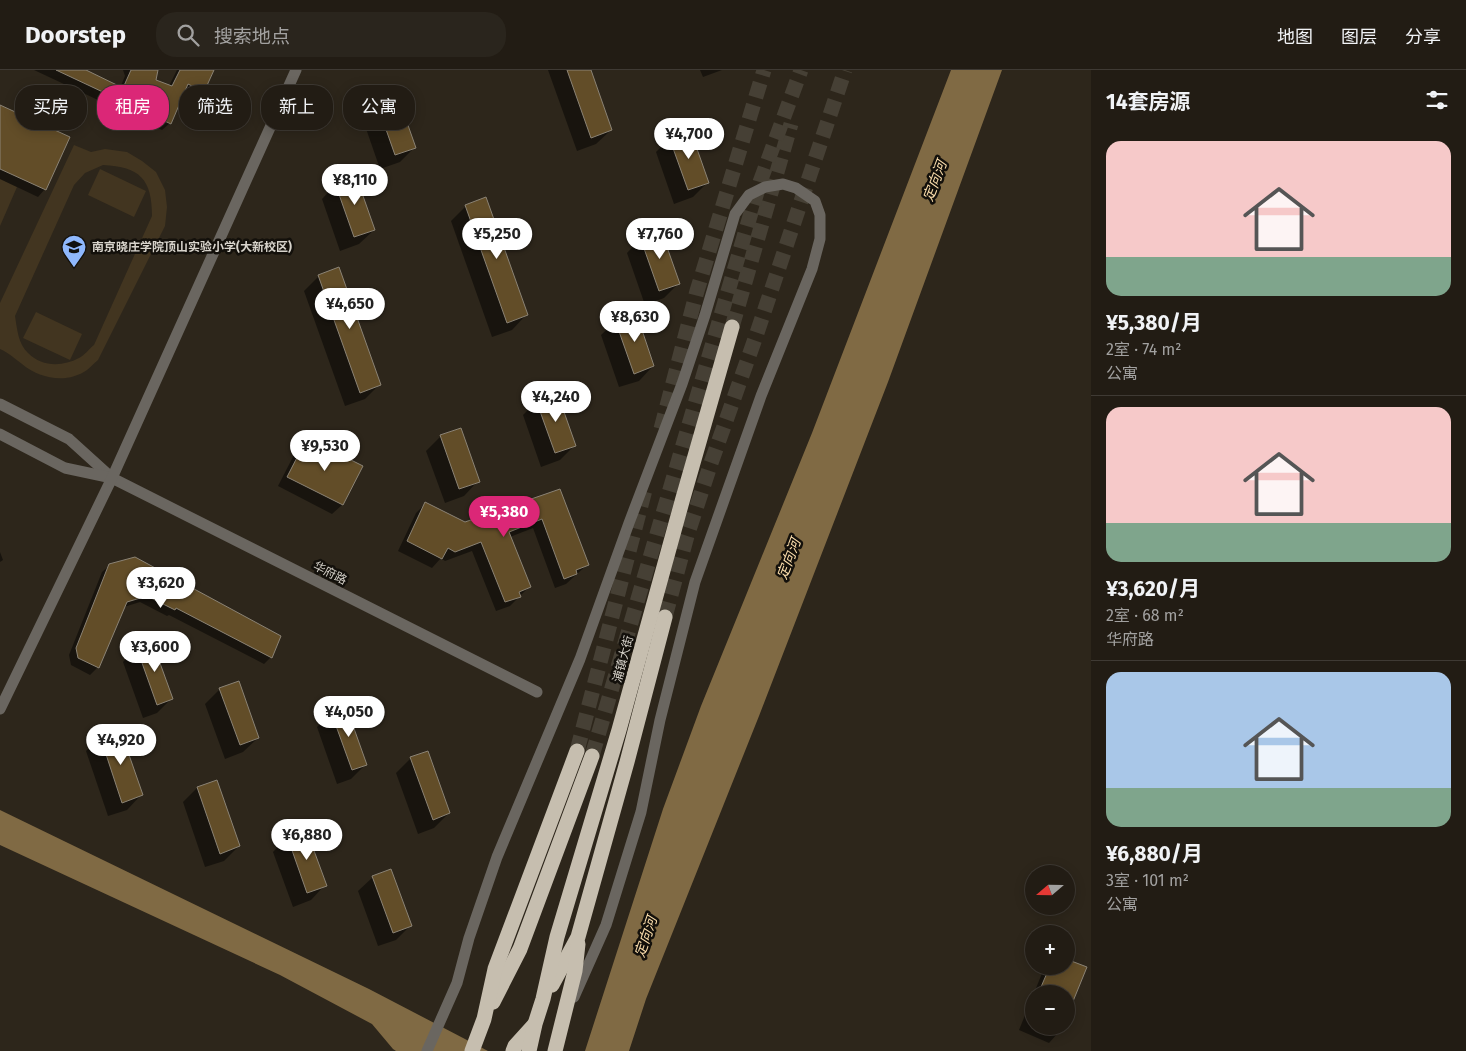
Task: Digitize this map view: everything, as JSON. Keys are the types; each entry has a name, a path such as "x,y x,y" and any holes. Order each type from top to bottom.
{"highway":[{"name":"浦镇大街","path":"544,1000 557,937 619,730 732,327"},
{"name":"浦镇大街","path":"519,1049 535,1024 544,1000 578,937 665,617"},
{"path":"482,1026 494,969 577,751"},
{"path":"472,1051 482,1026 520,949 592,756"},
{"path":"555,1051 575,971 578,937"}],"street":[{"path":"0,709 112,478 296,70"},
{"path":"427,1051 457,984 469,938 497,858 580,659 682,384 705,316 735,214 749,195 765,187 783,184 796,188 815,201 820,215 820,239 812,269 761,396 698,573 665,701 641,812 606,925 562,1024"},
{"name":"华府路","path":"0,404 69,439 112,478"},
{"name":"华府路","path":"0,434 65,468 112,478 537,692"}],"shaded area":[{"path":"74,145 91,152 105,149 127,152 156,172 165,190 167,207 165,226 98,360 88,369 71,377 54,378 45,376 29,369 0,349 0,303","holes":["103,165 116,166 135,172 141,177 150,193 152,216 94,345 81,357 73,361 59,364 39,361 28,353 22,345 18,336 15,316 74,185 85,173"]},
{"path":"100,169 146,191 134,217 88,195"},
{"path":"0,179 17,187 0,226"},
{"path":"36,312 82,334 70,360 23,338"}],"water":[{"name":"定向河","path":"951,70 1002,70 888,382 759,716 646,999 629,1051 585,1051 663,809 701,706 812,433"},
{"path":"0,810 369,989 488,1051 396,1051 372,1024 280,975 0,845"}],"building":[{"path":"56,70 86,70 117,85 97,85 97,89"},
{"path":"131,70 158,70 156,80 172,86 180,70 214,70 207,85 179,85 179,105 171,124 169,123 169,85 124,85"},
{"path":"567,70 591,70 612,130 591,138"},
{"path":"0,105 15,112 15,130 55,130 70,137 46,190 0,169"},
{"path":"690,129 709,183 688,190 669,137"},
{"path":"386,130 410,130 416,148 395,155"},
{"path":"356,176 375,230 354,237 335,183"},
{"path":"486,197 528,315 507,323 465,205"},
{"path":"661,230 680,284 659,291 640,237"},
{"path":"339,267 381,385 360,393 318,275"},
{"path":"636,312 654,366 634,374 615,320"},
{"path":"557,392 576,446 555,453 536,400"},
{"path":"461,428 480,482 459,489 440,435"},
{"path":"307,438 363,466 343,505 287,477"},
{"path":"560,489 589,565 576,570 577,574 564,579 542,519 509,532 531,587 519,592 521,597 505,602 481,542 455,552 448,548 442,559 407,541 425,502 465,522"},
{"path":"135,557 281,636 272,658 176,608 175,610 147,596 127,602 99,668 78,658 76,648 109,564"},
{"path":"152,641 173,699 157,705 136,646"},
{"path":"239,681 259,738 240,745 219,688"},
{"path":"346,706 367,765 352,770 331,712"},
{"path":"120,729 143,795 122,803 100,736"},
{"path":"428,751 450,813 433,820 410,757"},
{"path":"217,780 240,846 220,854 197,787"},
{"path":"306,829 327,886 307,893 287,836"},
{"path":"391,869 412,926 393,933 372,876"},
{"path":"1075,962 1087,967 1075,996 1075,985 1042,985 1046,975 1075,975"}],"tunnel":[{"path":"661,429 697,291 764,70"},
{"path":"592,756 760,182 801,70"},
{"path":"665,617 687,536 711,463 756,336 845,70"},
{"path":"732,327 791,124"},
{"path":"577,751 645,490"}],"place":[{"name":"南京晓庄学院顶山实验小学(大新校区)","path":"74,268"}]}
